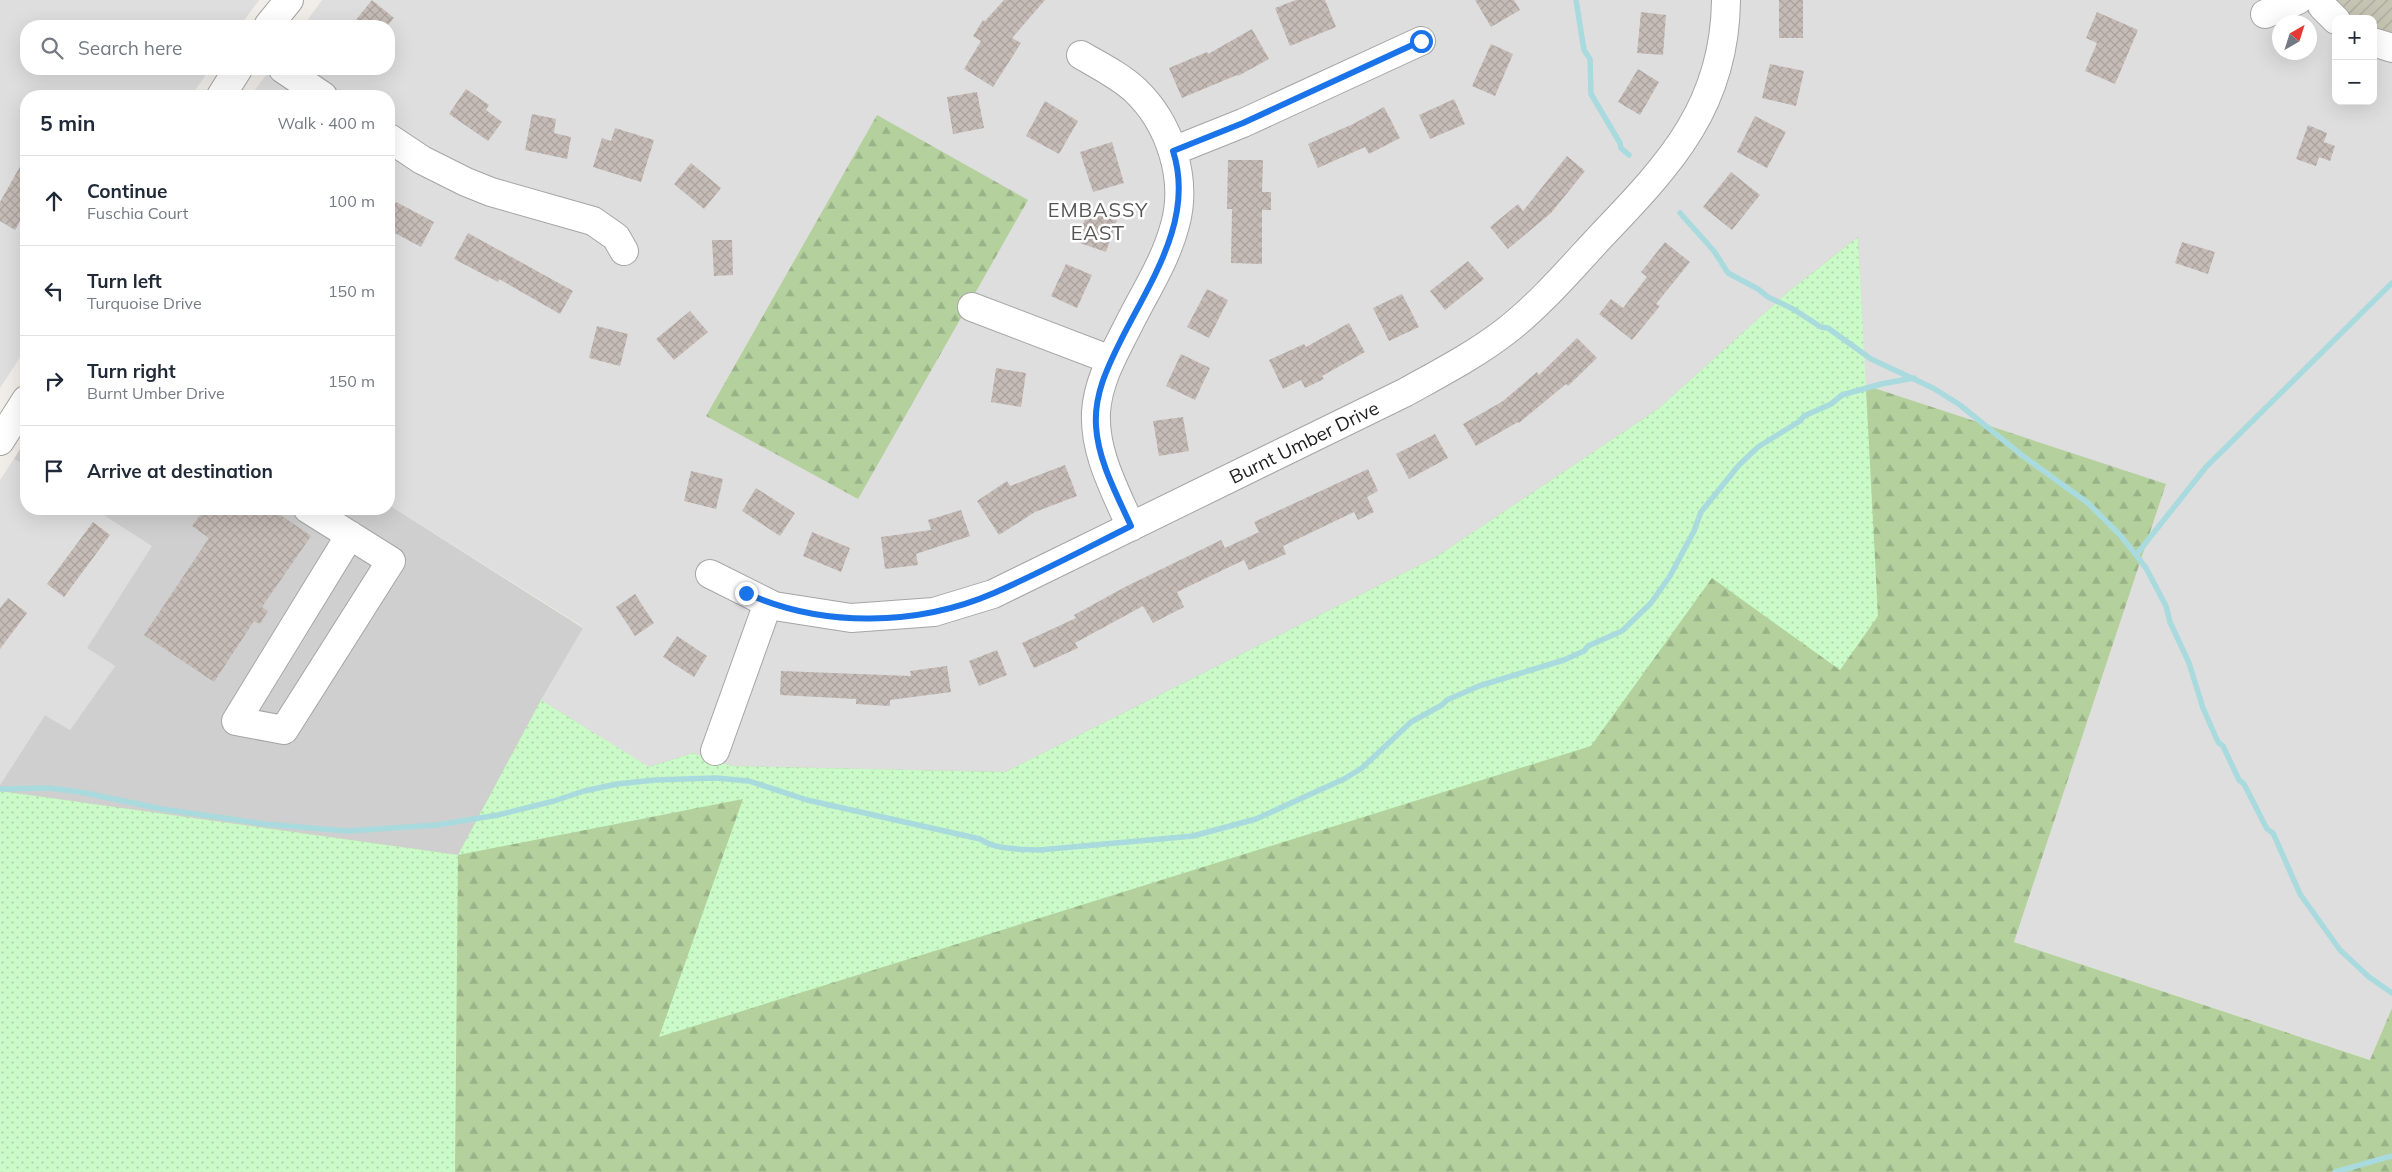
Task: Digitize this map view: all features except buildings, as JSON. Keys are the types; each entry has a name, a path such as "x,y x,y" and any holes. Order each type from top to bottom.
{"street":[{"path":"273,20 289,0"},
{"name":"Burnt Umber Drive","path":"710,574 768,603 852,618 934,612 993,594 1406,392 1471,356 1506,331 1537,304 1655,179 1695,124 1707,98 1719,62 1726,21 1726,0"},
{"path":"2265,14 2298,0"},
{"path":"2321,0 2322,6 2332,16"},
{"path":"1173,151 1243,123 1421,41"},
{"path":"2377,43 2392,48"},
{"path":"1082,55 1136,91 1163,128 1173,151 1178,183 1176,223 1169,246 1110,360 1097,399 1096,426 1098,444 1131,526"},
{"path":"225,90 234,75"},
{"path":"292,75 314,90"},
{"path":"395,142 429,164 491,192 594,221 616,237 624,251"},
{"path":"972,307 1110,360"},
{"path":"0,441 20,409"},
{"path":"317,515 391,561 284,730 236,721 350,536"},
{"path":"715,751 768,603"}],"shaded area":[{"path":"0,0 259,0 244,20 20,20 20,75 206,75 195,90 20,90 20,357 0,388"},
{"path":"322,0 2273,0 2332,20 2332,105 2377,105 2377,32 2392,36 2392,1008 2371,1060 2014,942 2165,485 1865,385 1858,238 1788,292 1658,409 1436,557 1005,772 732,766 693,753 650,767 541,700 583,627 395,509 395,90 255,90 266,75 395,75 395,20 307,20"},
{"path":"2273,0 2392,0 2392,38 2377,33 2377,15 2332,15 2332,17 2315,15"},
{"path":"20,449 20,462 14,459"},
{"path":"14,459 20,462 20,515 104,515 153,546 88,648 115,666 70,730 45,715 0,785 0,480"},
{"path":"395,509 583,628 541,700 458,855 0,791 0,785 45,715 70,730 115,666 87,648 152,546 103,515 395,515"}],"green space":[{"path":"877,115 1028,200 858,499 706,416"},
{"path":"1858,237 1865,385 2166,484 2014,942 2370,1060 2392,1008 2392,1172 0,1172 0,791 458,855 541,700 649,767 693,753 732,766 1005,772 1436,557 1658,409 1788,292"},
{"path":"1858,237 1878,616 1840,670 1712,578 1591,746 659,1037 743,799 458,855 541,700 649,767 693,753 732,766 1005,772 1436,557 1658,409 1788,292"},
{"path":"0,791 458,855 455,1172 0,1172"}],"waterway":[{"path":"1576,0 1584,50 1590,59 1591,94 1620,143 1621,148 1629,155"},
{"path":"1680,213 1714,251 1728,273 1758,289 1768,297 1793,309 1821,327 1828,328 1871,359 1933,388 1960,405 2023,456 2088,503 2121,536 2146,568 2166,606 2170,622 2189,663 2203,708 2218,742 2223,746 2239,780 2244,784 2267,829 2273,833 2300,894 2340,950 2369,977 2392,993"},
{"path":"2136,555 2206,467 2392,283"},
{"path":"0,789 49,788 80,792 162,809 264,824 347,831 437,825 498,815 554,801 584,791 617,784 655,780 716,778 749,781 807,800 980,839 986,843 1008,848 1039,850 1193,836 1256,819 1344,779 1362,768 1411,722 1442,705 1447,700 1479,686 1564,660 1584,651 1588,646 1622,631 1651,603 1670,576 1694,531 1701,512 1739,465 1758,447 1800,421 1804,416 1831,404 1842,395 1881,384 1914,378"},
{"path":"2335,1172 2392,1156"}],"district":[{"name":"EMBASSY EAST","path":"1098,220"}],"route":[{"path":"746,593 774,606 832,616 852,618 884,617 934,612 993,594 1131,526 1102,460 1096,426 1097,399 1110,360 1169,246 1176,223 1178,200 1176,161 1173,151 1243,123 1421,41"}]}
